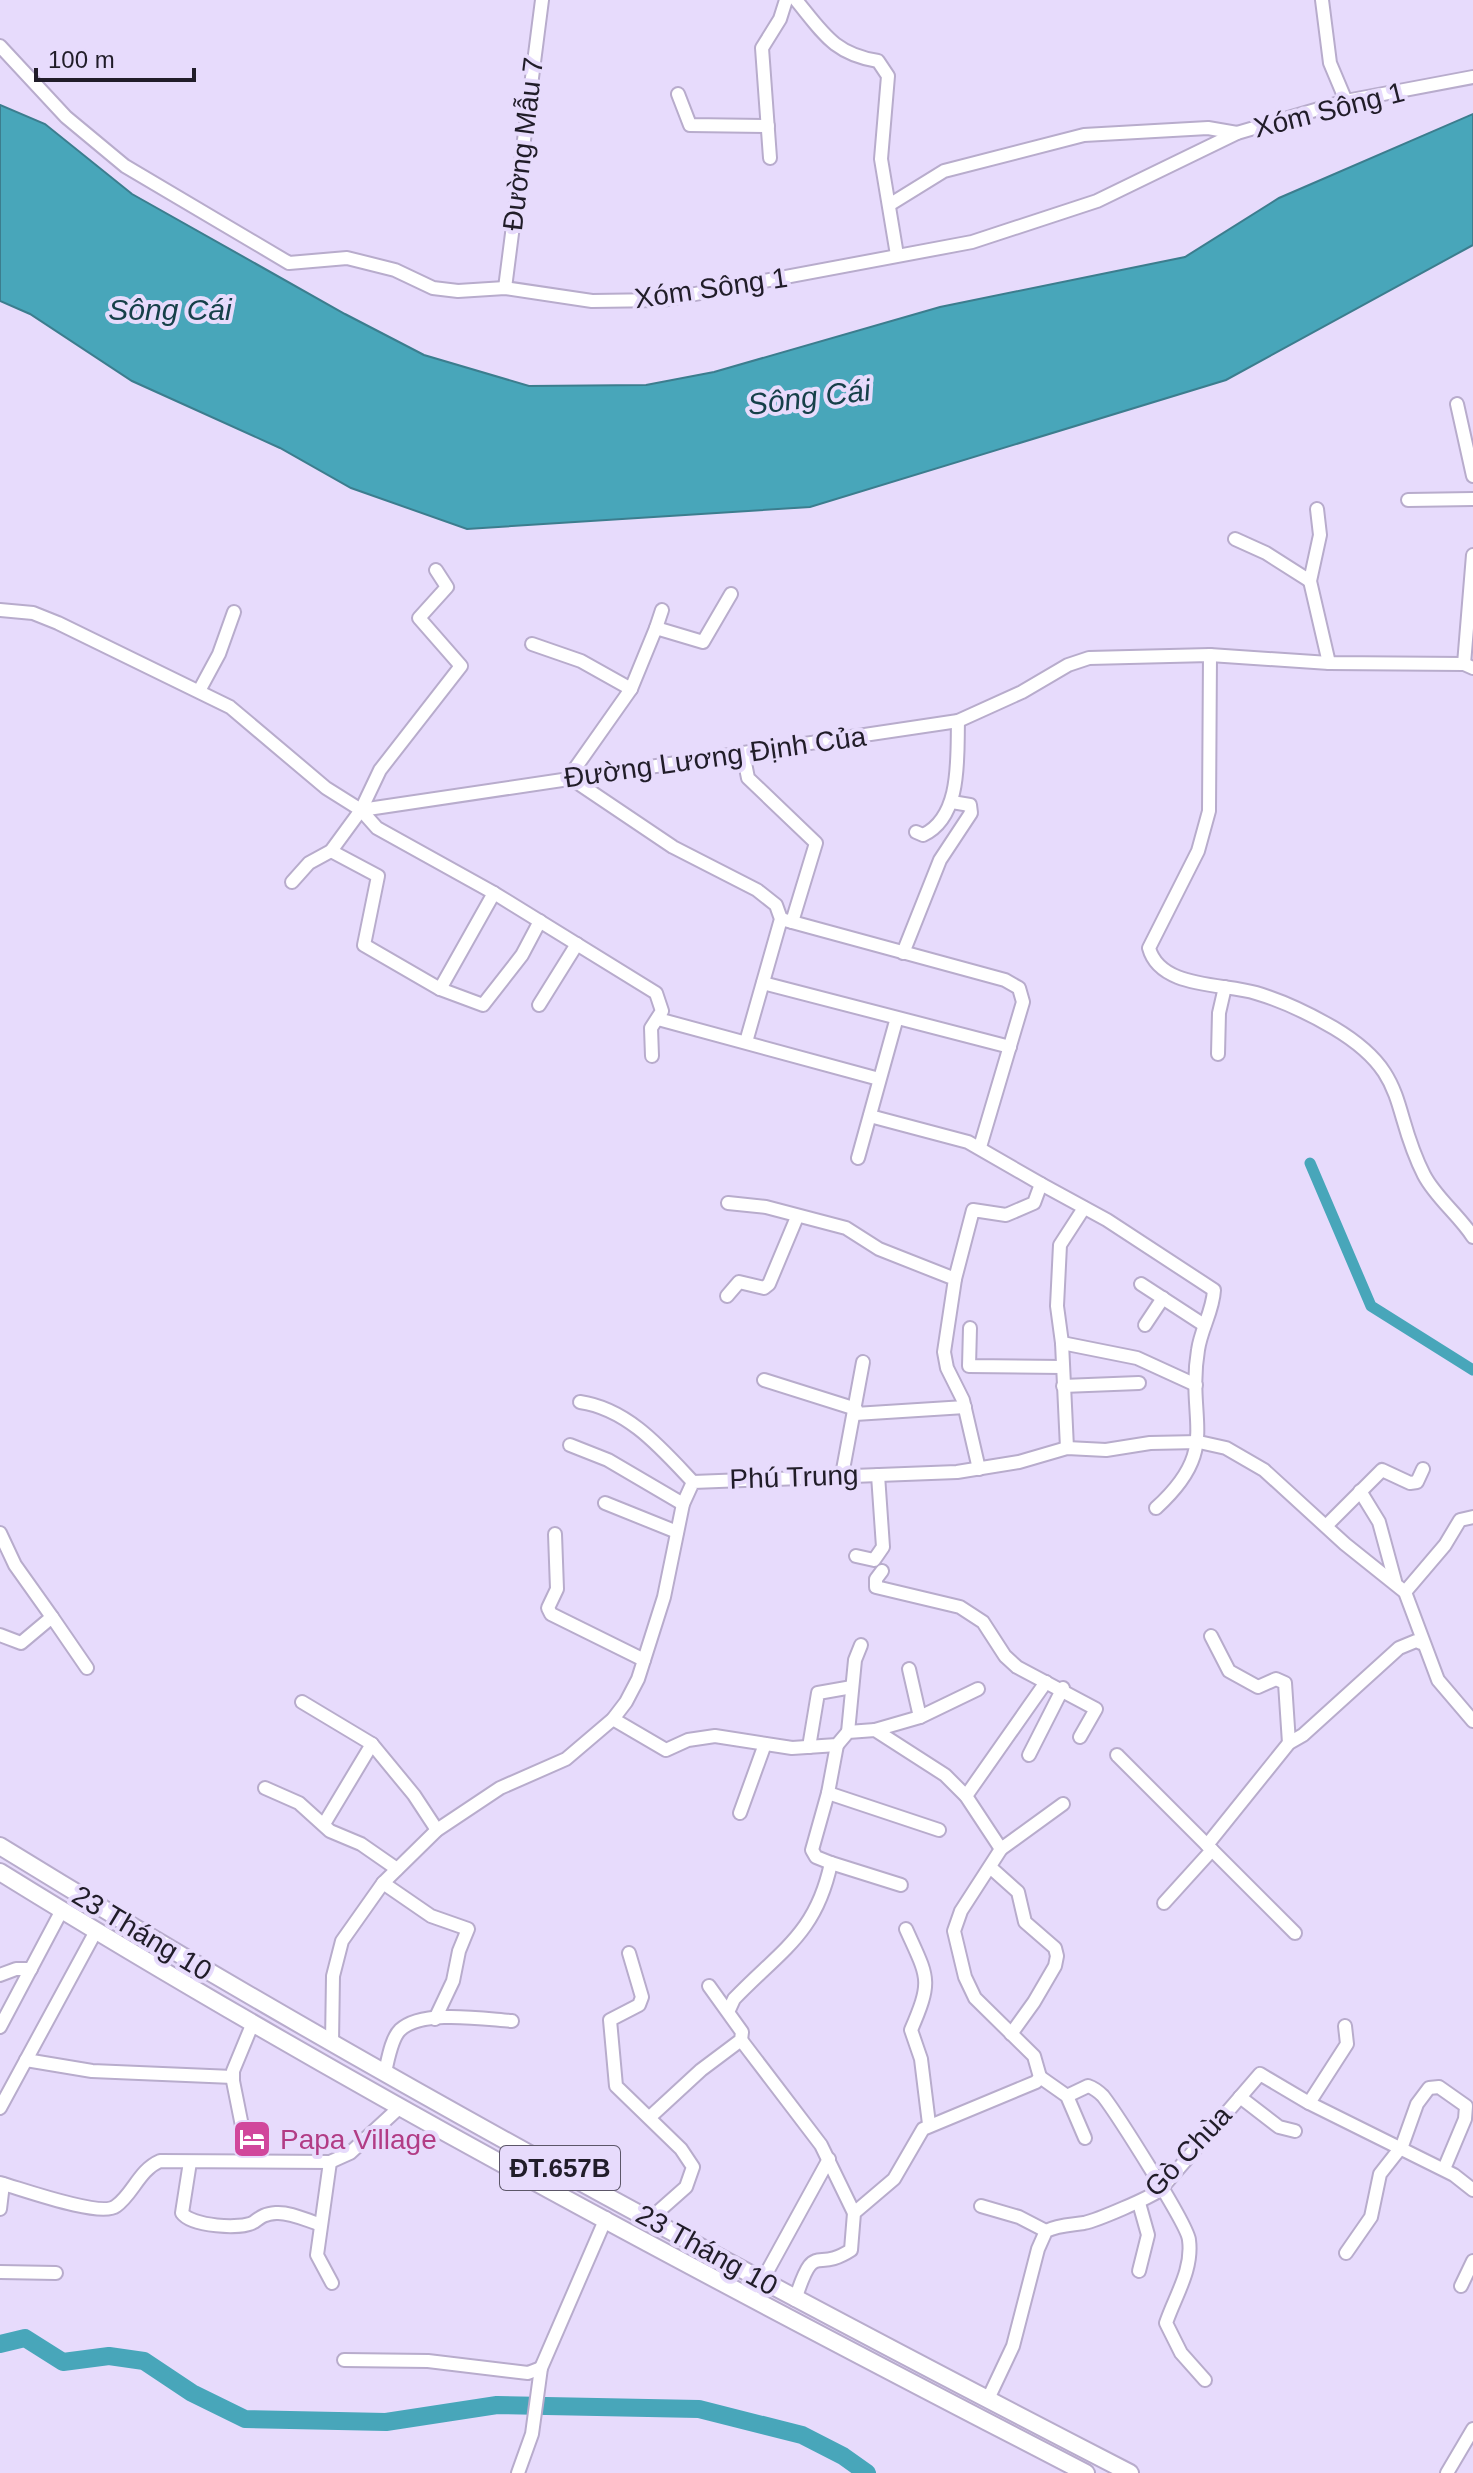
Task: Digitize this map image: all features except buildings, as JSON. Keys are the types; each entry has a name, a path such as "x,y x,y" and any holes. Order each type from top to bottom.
{"main road":[{"name":"23 Tháng 10","path":"0,1846 332,2043 795,2300 1130,2473"},
{"name":"23 Tháng 10","path":"0,1872 252,2025 400,2107 784,2316 1086,2473"},
{"path":"62,1910 72,1891"},
{"path":"96,1931 107,1912"},
{"path":"606,2218 616,2199"}],"street":[{"name":"Đường Mẫu 7","path":"505,288 542,0"},
{"path":"770,158 762,48 780,19 786,0"},
{"path":"796,0 835,47 854,57 878,61 888,76 881,159 897,255"},
{"path":"1322,0 1330,63 1346,101"},
{"name":"Xóm Sông 1","path":"0,46 66,117 125,166 289,263 347,258 395,270 433,288 458,291 505,288 592,301 663,300 972,242 1048,220 1182,163 1237,133 1346,101 1473,77"},
{"path":"678,94 690,125 768,126"},
{"path":"889,205 944,171 1084,135 1208,128 1237,133"},
{"path":"1457,404 1473,476"},
{"path":"1408,500 1473,499"},
{"path":"1317,509 1320,535 1310,581 1329,663"},
{"path":"1235,539 1266,553 1310,581"},
{"path":"1468,666 1473,555"},
{"path":"292,882 309,863 331,851 361,810 380,770 461,666 419,618 447,587 436,570"},
{"path":"656,628 703,642 731,594"},
{"path":"0,610 33,613 58,623 199,691 250,722 326,788 361,810 377,828 494,893 656,993 662,1011 651,1028 652,1056"},
{"path":"662,610 631,689 569,777 673,847 757,890 776,905 786,921 1005,980 1019,988 1023,1002 980,1147"},
{"path":"199,691 219,654 234,612"},
{"path":"532,644 581,661 631,689"},
{"path":"1210,655 1209,811 1198,851 1149,948 1158,965 1173,974 1254,992 1308,1014 1363,1049 1388,1075 1394,1086 1424,1174 1473,1237"},
{"name":"Đường Lương Định Của","path":"361,810 958,721 1022,692 1068,665 1089,658 1210,655 1329,663 1468,666"},
{"path":"916,832 923,835 931,831 952,802 958,721"},
{"path":"743,753 748,778 816,843 763,983 746,1042"},
{"path":"903,953 940,860 971,813 970,805 952,802"},
{"path":"331,851 378,876 364,945 440,989 483,1005 522,955 540,921"},
{"path":"440,989 494,893"},
{"path":"539,1005 577,944"},
{"path":"763,983 896,1021 1010,1047"},
{"path":"1218,1054 1219,1013 1225,987"},
{"path":"658,1019 879,1079"},
{"path":"858,1158 896,1021"},
{"path":"870,1116 980,1147 1214,1290 1198,1350 1199,1442 1189,1472 1156,1508"},
{"path":"979,1469 965,1407 947,1368 944,1352 955,1279 973,1210 1006,1215 1034,1203 1041,1184"},
{"path":"728,1203 766,1207 846,1228 879,1249 955,1279"},
{"path":"1067,1448 1057,1306 1060,1245 1084,1208"},
{"path":"727,1296 739,1282 764,1288 769,1284 797,1217"},
{"path":"1141,1284 1204,1325"},
{"path":"1145,1325 1163,1298"},
{"path":"970,1328 969,1366 1063,1367"},
{"path":"1062,1343 1137,1358 1196,1385"},
{"path":"842,1475 863,1362"},
{"path":"764,1380 856,1412 965,1407"},
{"path":"1063,1386 1139,1383"},
{"path":"580,1402 611,1409 663,1450 693,1482"},
{"name":"Phú Trung","path":"332,2043 333,1976 342,1941 383,1883 437,1830 500,1788 566,1759 613,1719 633,1689 664,1597 683,1504 693,1482 979,1469 1067,1448 1106,1450 1150,1443 1199,1442 1226,1448 1257,1465 1405,1592 1421,1643 1438,1680 1473,1721"},
{"path":"570,1445 608,1460 683,1504"},
{"path":"1326,1526 1382,1470 1410,1483 1417,1482 1423,1469"},
{"path":"856,1556 874,1560 883,1547 878,1475"},
{"path":"1360,1491 1379,1522 1395,1581"},
{"path":"605,1503 677,1532"},
{"path":"1405,1592 1445,1545 1460,1520 1473,1517"},
{"path":"0,1533 15,1565 87,1668"},
{"path":"555,1534 558,1579 548,1608 551,1614 644,1660"},
{"path":"882,1571 876,1579 876,1587 960,1607 983,1622 1005,1656 1017,1667 1063,1688 1096,1709 1080,1737"},
{"path":"0,1635 21,1643 52,1617"},
{"path":"1211,1636 1232,1673 1258,1687 1282,1680 1287,1689 1289,1743"},
{"path":"1164,1903 1289,1743 1303,1735 1399,1648 1416,1641 1421,1643"},
{"path":"861,1645 855,1660 848,1732 837,1745 812,1850 816,1857 831,1863 901,1885"},
{"path":"909,1669 920,1717"},
{"path":"966,1796 1046,1682"},
{"path":"809,1747 818,1693 852,1687"},
{"path":"1029,1755 1063,1688"},
{"path":"848,1732 875,1730 920,1717 978,1689"},
{"path":"302,1702 372,1744 414,1795 437,1830"},
{"path":"613,1719 666,1750 688,1740 715,1736 765,1744 837,1745"},
{"path":"875,1730 945,1775 966,1796 973,1812 1001,1849"},
{"path":"324,1824 372,1744"},
{"path":"740,1813 765,1744"},
{"path":"1117,1755 1295,1933"},
{"path":"265,1788 299,1803 324,1824 397,1869"},
{"path":"828,1793 939,1830"},
{"path":"1063,1804 1001,1849 961,1911 954,1931 972,1992 1034,2056 1040,2077 1067,2096 1085,2138"},
{"path":"729,2010 734,1999 810,1922 825,1894 831,1863"},
{"path":"990,1867 1018,1892 1025,1922 1055,1948 1057,1956 1055,1966 1034,2002 1011,2034"},
{"path":"383,1883 431,1916 468,1929 453,1981 435,2019"},
{"path":"0,2027 62,1910"},
{"path":"854,2213 894,2179 929,2124 921,2059 911,2030 927,1992 926,1973 906,1929"},
{"path":"0,2108 96,1931"},
{"path":"629,1953 642,1997 639,2005 610,2020 613,2066 621,2094 650,2117 693,2167 686,2187 651,2218"},
{"path":"0,1975 16,1969 31,1969"},
{"path":"709,1986 729,2010 742,2032 741,2040 829,2159 854,2213 851,2250 812,2261 804,2271 795,2300"},
{"path":"385,2072 401,2029 435,2019 512,2021"},
{"path":"249,2161 233,2077 252,2025"},
{"path":"1309,2103 1347,2044 1345,2026"},
{"path":"650,2117 701,2070 741,2040"},
{"path":"26,2060 92,2071 233,2077"},
{"name":"Gò Chùa","path":"1046,2231 1085,2223 1128,2204 1139,2203 1160,2190 1260,2074 1309,2103 1402,2146 1444,2169 1473,2190"},
{"path":"929,2124 973,2112 1036,2082 1040,2077"},
{"path":"1067,2096 1088,2086 1095,2089 1160,2190 1183,2219 1189,2237 1188,2263 1166,2323 1168,2332 1205,2380"},
{"path":"1346,2253 1371,2217 1380,2174 1402,2146 1417,2104 1429,2088 1439,2087 1466,2106 1465,2119 1444,2169"},
{"path":"1240,2097 1279,2127 1295,2131"},
{"path":"0,2209 2,2183 76,2206 108,2210 119,2204 154,2163 169,2160 330,2162 350,2153 400,2107"},
{"path":"762,2281 829,2159"},
{"path":"190,2162 182,2213 190,2220 206,2225 246,2223 261,2214 282,2212 319,2224"},
{"path":"330,2162 317,2255 332,2283"},
{"path":"1139,2203 1148,2235 1139,2271"},
{"path":"981,2206 1019,2217 1046,2231 1038,2249 1013,2346 988,2399"},
{"path":"518,2473 532,2434 541,2368 606,2218"},
{"path":"1461,2286 1473,2261"},
{"path":"0,2272 56,2273"},
{"path":"344,2360 428,2361 528,2373 541,2368"},
{"path":"1447,2473 1473,2429"}],"water":[{"name":"Sông Cái","path":"0,105 45,124 132,194 345,314 424,355 529,386 646,385 714,372 940,307 1185,257 1279,198 1473,114 1473,245 1226,380 810,507 467,529 351,488 280,448 132,381 30,314 0,301"}],"waterway":[{"path":"1310,1163 1371,1306 1473,1370"},
{"path":"0,2344 25,2338 63,2362 109,2356 144,2361 192,2393 245,2419 386,2422 497,2405 699,2409 802,2435 843,2456 867,2473"}],"place":[{"name":"Papa Village","path":"252,2139"}]}
